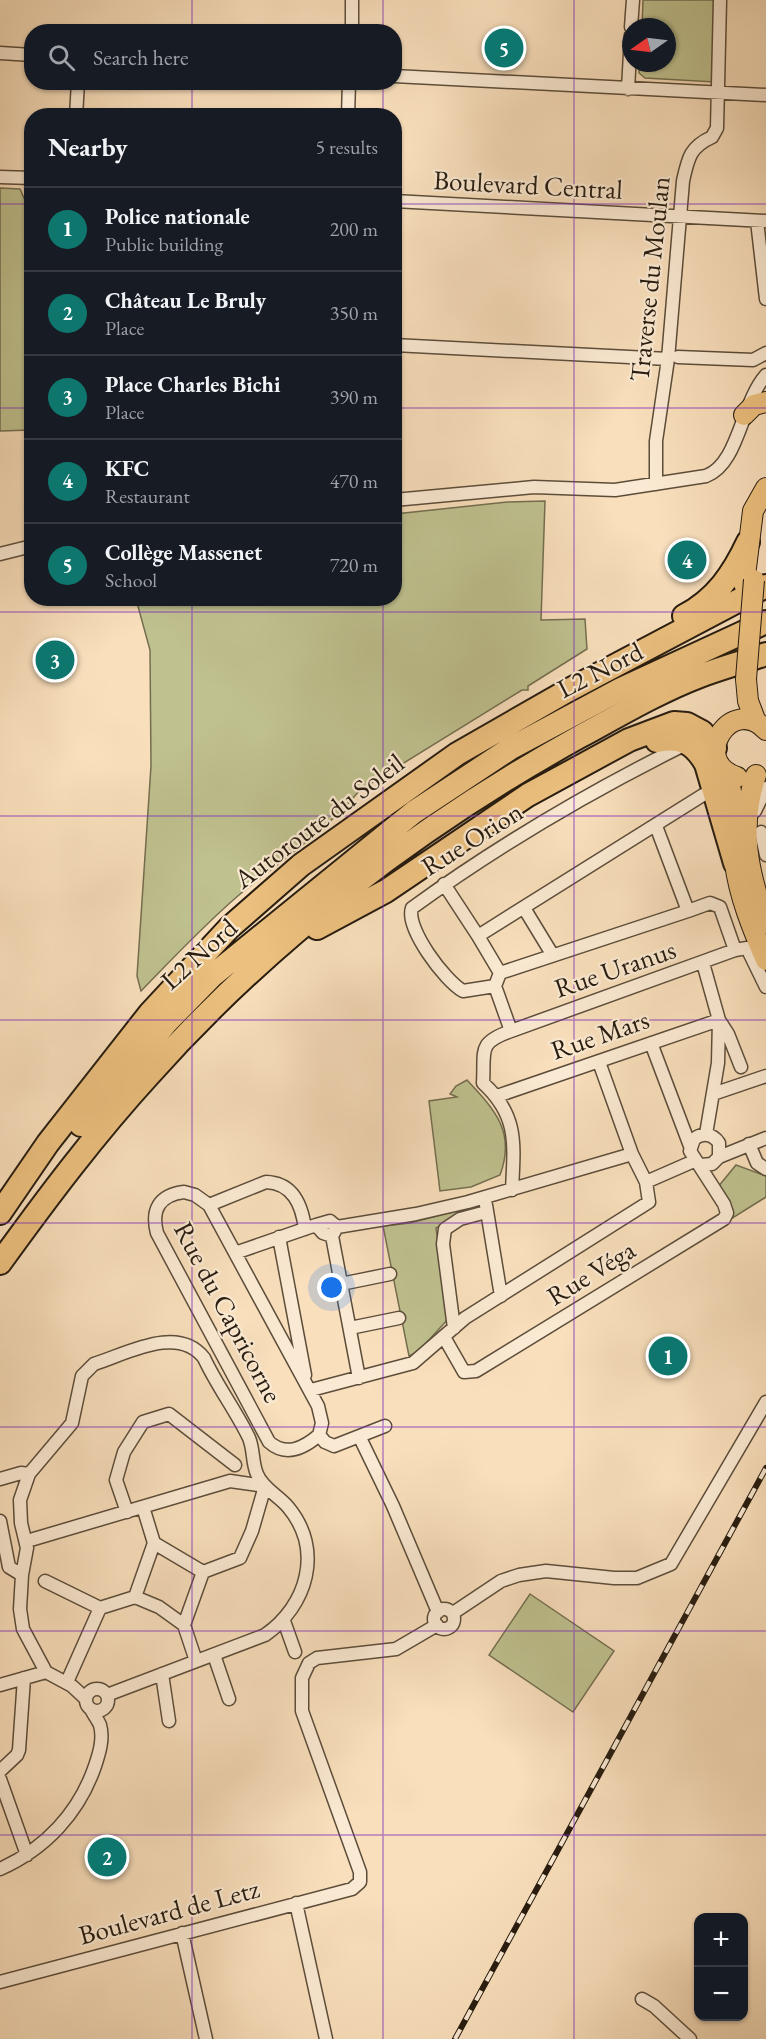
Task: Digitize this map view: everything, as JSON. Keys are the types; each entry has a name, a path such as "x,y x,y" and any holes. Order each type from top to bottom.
{"highway":[{"path":"329,843 346,818 415,766 590,664 702,605 724,583 748,542"},
{"name":"Autoroute du Soleil","path":"0,1213 48,1143 150,1013 229,928 329,843 457,754 755,583"},
{"name":"L2 Nord","path":"0,1224 167,1022 212,976 414,812 511,748 621,690 766,622"},
{"path":"0,1263 76,1162 142,1083 209,1012 274,952 397,853 476,799 601,725 766,642"},
{"path":"698,677 766,654"},
{"path":"274,952 386,891 483,823 568,772 628,740 674,723 687,724 702,732 715,748"},
{"path":"568,772 648,742 671,738 684,739 698,750 706,764 735,863"}],"main road":[{"path":"744,415 754,405 766,402"},
{"path":"755,583 748,542 755,504 766,489"},
{"path":"731,722 741,681 755,583 757,541 765,508 766,489"},
{"path":"741,681 747,701 761,726"},
{"path":"761,726 739,720 731,722 720,733 715,748 720,765 726,772 740,778 763,777"},
{"path":"726,772 733,801 735,863 752,926 766,960"},
{"path":"763,777 747,806 753,835 755,890 766,923"}],"street":[{"path":"352,0 352,24"},
{"path":"632,18 633,0"},
{"path":"717,92 720,0"},
{"path":"0,53 24,54"},
{"path":"628,88 629,72"},
{"path":"402,76 766,95"},
{"path":"76,108 78,90"},
{"path":"348,108 350,90"},
{"name":"Traverse du Moulan","path":"656,484 656,441 673,358 683,181 688,160 696,144 712,137 717,128 717,92"},
{"path":"0,177 24,178"},
{"name":"Boulevard Central","path":"402,201 761,221"},
{"path":"761,221 766,299"},
{"path":"402,345 753,360 766,353"},
{"path":"402,499 534,486 615,490 685,482 717,472 726,463 749,400 766,375"},
{"path":"0,554 24,548"},
{"name":"Rue Orion","path":"495,986 474,991 460,990 444,976 414,929 410,914 412,908 444,884 620,777 678,748"},
{"path":"478,936 703,795"},
{"path":"656,826 688,911"},
{"path":"753,835 766,855"},
{"path":"444,884 500,973"},
{"path":"511,1031 495,986 500,973 710,903 720,908 735,950 747,948 766,987"},
{"path":"524,908 552,954"},
{"name":"Rue Uranus","path":"497,1096 483,1083 485,1045 490,1038 735,950"},
{"path":"703,963 719,1020 718,1063 712,1094 711,1137 721,1148 719,1157"},
{"path":"719,1020 728,1034 741,1067"},
{"name":"Rue Mars","path":"497,1096 719,1020"},
{"path":"651,1043 697,1163"},
{"path":"309,1387 414,1363 465,1318 649,1202 650,1194 646,1182 632,1154 599,1062"},
{"path":"712,1094 766,1076"},
{"path":"497,1096 514,1135 512,1190"},
{"path":"690,1146 698,1136 711,1137 733,1145 749,1144"},
{"path":"646,1182 697,1163 712,1164 719,1157 766,1138"},
{"path":"749,1144 758,1163 766,1169"},
{"path":"334,1232 512,1190 632,1154"},
{"name":"Rue Véga","path":"444,1337 464,1372 476,1371 724,1219 727,1213 724,1204 697,1163"},
{"path":"309,1387 209,1204 266,1182 276,1183 292,1193 311,1227"},
{"name":"Rue du Capricorne","path":"209,1204 195,1195 184,1192 165,1197 156,1209 154,1221 157,1233 269,1442 289,1451 309,1444 319,1435"},
{"path":"485,1197 501,1296"},
{"path":"454,1328 443,1244 444,1228 460,1219 486,1212"},
{"path":"235,1252 330,1221 334,1232 341,1284 359,1377"},
{"path":"279,1237 309,1387 322,1423 319,1435 324,1442 334,1446 385,1426"},
{"path":"341,1284 390,1274"},
{"path":"350,1328 399,1318"},
{"path":"174,1342 197,1349 250,1440 254,1461 257,1475 265,1486 289,1508 298,1522 308,1554 306,1584 284,1621 265,1635 162,1674 106,1701 96,1711 89,1699 70,1684 46,1672 23,1629 20,1609 27,1541 21,1522 20,1500 29,1474 72,1423 82,1376 86,1370 94,1364 160,1343 174,1342"},
{"path":"453,1614 501,1581 519,1575 546,1571 637,1578 670,1564 766,1402"},
{"path":"127,1512 116,1480 124,1452 143,1422 169,1414 235,1465 254,1461"},
{"path":"362,1442 393,1506 438,1611 435,1619 436,1625 443,1629 449,1628 454,1622 453,1614"},
{"path":"230,1481 235,1465"},
{"path":"0,1479 21,1473 29,1474"},
{"path":"27,1541 230,1481 265,1486"},
{"path":"184,1625 203,1572 240,1558 252,1531 265,1486"},
{"path":"135,1597 154,1543 143,1507"},
{"path":"0,1521 9,1567 22,1575"},
{"path":"154,1543 203,1572"},
{"path":"45,1581 100,1608 135,1597 159,1607 184,1625 196,1661"},
{"path":"70,1684 100,1608"},
{"path":"438,1611 445,1609 453,1614"},
{"path":"284,1621 295,1652"},
{"name":"Boulevard de Letz","path":"0,1982 352,1889 360,1882 360,1872 302,1711 302,1678 309,1663 317,1658 396,1649 436,1625"},
{"path":"214,1655 229,1699"},
{"path":"0,1685 46,1672"},
{"path":"162,1674 169,1721"},
{"path":"0,1771 17,1755 19,1750 24,1678"},
{"path":"89,1699 97,1689 106,1701"},
{"path":"89,1699 99,1725"},
{"path":"0,1869 27,1855 72,1813 86,1791 100,1753 99,1725 106,1701"},
{"path":"0,1779 27,1855"},
{"path":"296,1903 326,2039"},
{"path":"182,1933 206,2039"},
{"path":"642,1999 654,2006 690,2039"}],"green space":[{"path":"643,0 717,0 715,82 645,78 639,73 676,72 676,18 642,18"},
{"path":"0,188 20,189 24,198 24,430 0,431"},
{"path":"545,501 541,620 585,619 587,649 528,686 528,690 522,690 360,790 318,832 226,906 141,991 137,976 151,766 150,650 138,606 402,606 402,513 507,502"},
{"path":"467,1080 486,1101 500,1123 506,1146 504,1160 500,1175 471,1187 440,1191 429,1101 457,1097 450,1094 456,1086"},
{"path":"736,1165 766,1176 766,1197 731,1219 718,1187"},
{"path":"478,1205 479,1208 436,1228 449,1318 418,1352 409,1356 383,1226 410,1223"},
{"path":"530,1594 614,1651 573,1712 489,1655"}],"railway":[{"path":"455,2039 766,1468"}],"place":[{"name":"Collège Massenet","path":"504,48"},
{"name":"KFC","path":"687,560"},
{"name":"Place Charles Bichi","path":"55,660"},
{"name":"Police nationale","path":"668,1356"},
{"name":"Château Le Bruly","path":"107,1857"}]}
